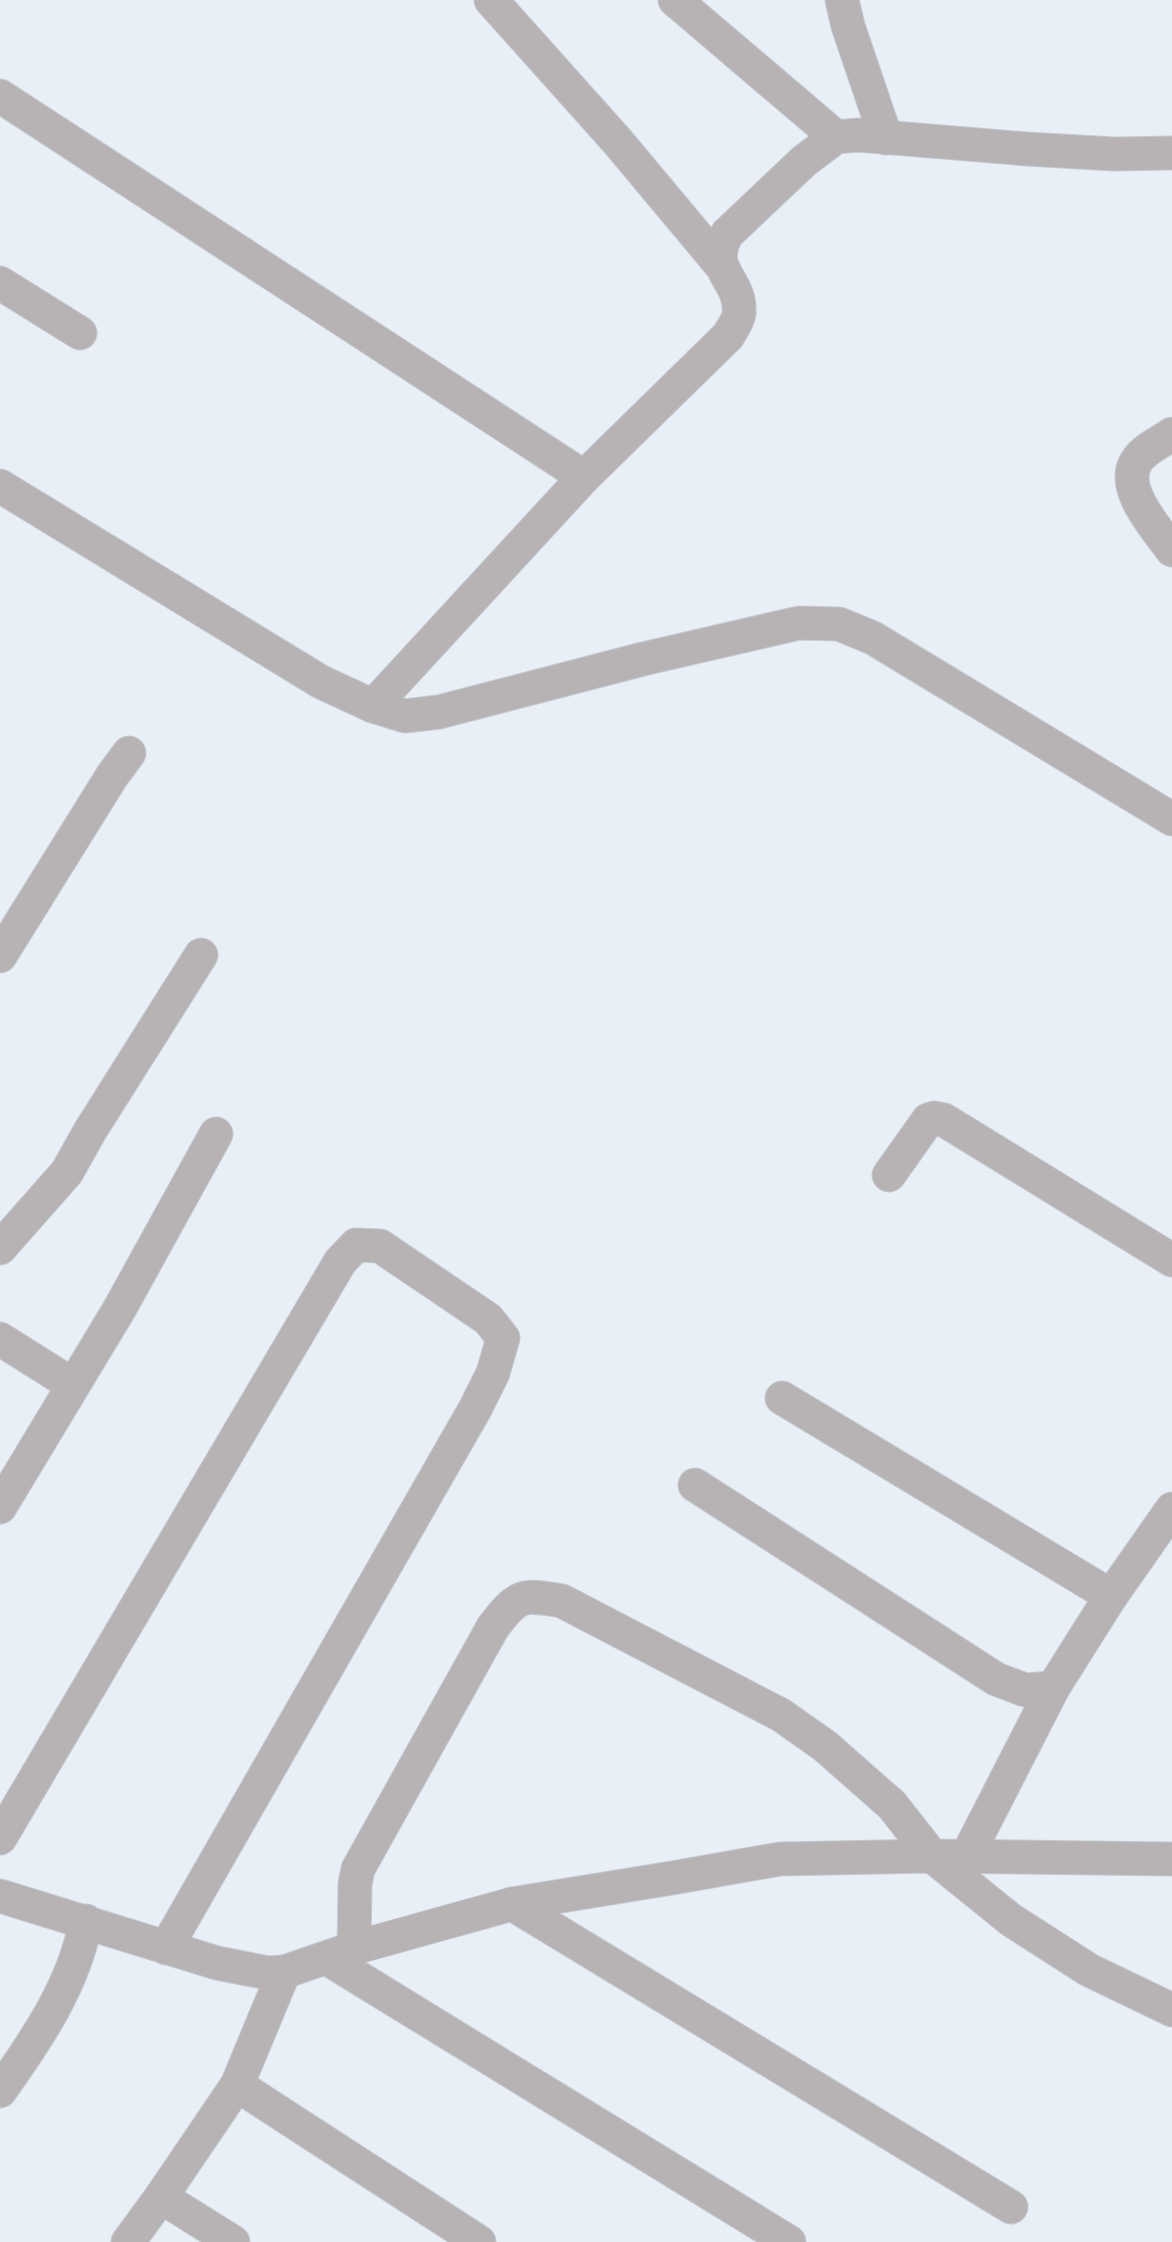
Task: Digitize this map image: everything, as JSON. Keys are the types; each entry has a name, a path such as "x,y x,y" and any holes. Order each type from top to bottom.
{"street":[{"path":"373,706 584,477 728,336 739,316 737,292 720,264 618,142 491,0"},
{"path":"675,0 836,137"},
{"path":"842,0 848,26 886,138"},
{"path":"0,96 584,477"},
{"path":"720,264 720,246 727,234 804,161 836,137 858,135 1114,154 1172,153"},
{"path":"0,283 80,333"},
{"path":"1172,434 1139,458 1133,467 1132,477 1133,490 1140,504 1172,550"},
{"path":"0,486 321,682 373,706 405,716 439,712 799,623 839,624 873,638 1172,819"},
{"path":"0,956 112,776 129,753"},
{"path":"0,1248 67,1172 90,1131 201,956"},
{"path":"890,1174 928,1120 934,1118 944,1120 1172,1260"},
{"path":"0,1507 120,1308 216,1134"},
{"path":"0,1838 340,1262 357,1245 380,1246 488,1319 503,1338 493,1373 475,1409 166,1948"},
{"path":"0,1339 73,1385"},
{"path":"782,1398 1111,1596"},
{"path":"695,1485 996,1678 1025,1690 1053,1688"},
{"path":"966,1858 1053,1688 1111,1596 1172,1509"},
{"path":"341,1953 357,1869 494,1628 509,1607 530,1595 562,1601 782,1715 825,1746 892,1805 932,1856 1011,1920 1051,1948 1089,1970 1172,2010"},
{"path":"0,1896 217,1963 268,1973 284,1972 341,1953 512,1904 780,1858 932,1856 1172,1859"},
{"path":"512,1904 1011,2207"},
{"path":"0,2091 60,1999 80,1949 86,1921"},
{"path":"341,1953 789,2242"},
{"path":"128,2242 237,2085 284,1972"},
{"path":"237,2085 479,2242"},
{"path":"161,2197 233,2242"}]}
